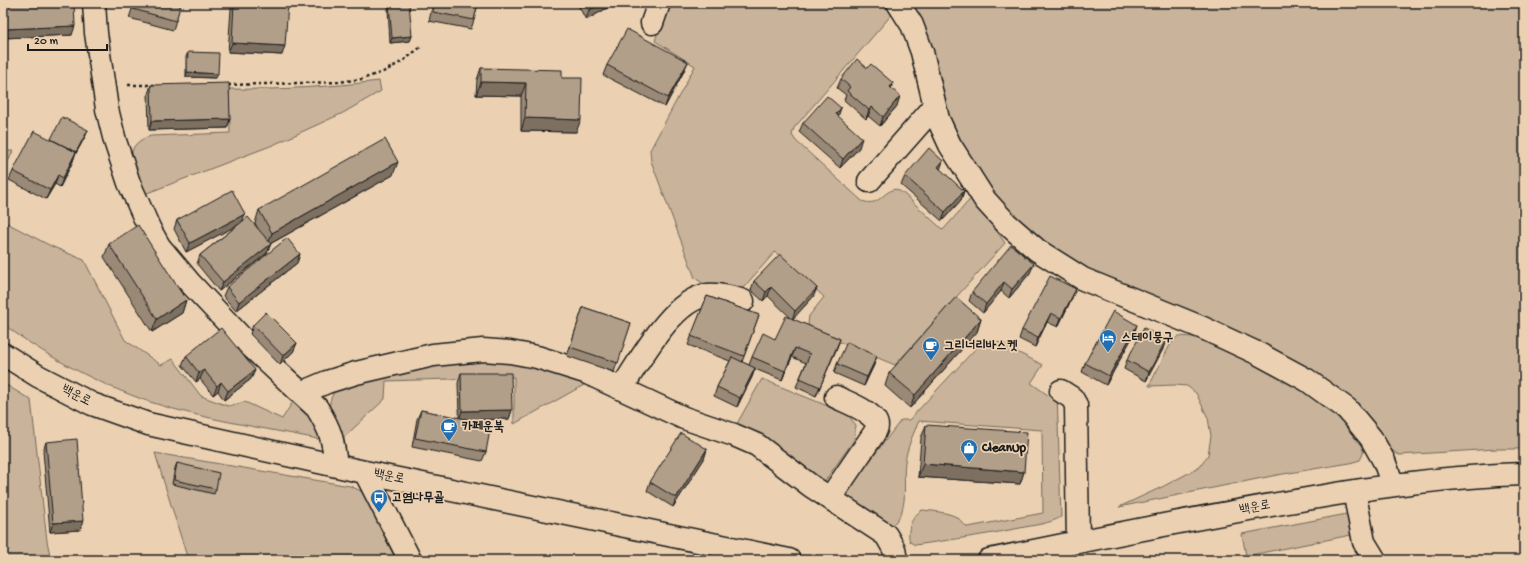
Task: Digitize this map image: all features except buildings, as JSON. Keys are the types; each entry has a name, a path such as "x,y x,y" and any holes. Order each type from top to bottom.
{"street":[{"path":"94,3 96,33 107,109 115,141 144,218 159,246 190,283 243,339 317,408 326,422 332,437 336,466"},
{"path":"652,23 659,3"},
{"path":"898,3 912,25 922,52 938,119 950,145 985,200 1006,223 1037,250 1083,279 1259,354 1307,380 1347,409 1371,438 1384,461 1393,485"},
{"path":"869,181 935,106"},
{"path":"621,389 663,326 676,310 691,300 707,295 724,295 743,301"},
{"path":"301,393 328,382 425,356 459,351 483,350 510,352 537,357 585,372 684,418 734,435 757,445 830,498 886,535 894,549 896,560"},
{"name":"백운로","path":"3,354 38,376 92,404 148,424 336,466 789,560"},
{"path":"1061,391 1072,398 1076,405 1078,542"},
{"path":"830,498 877,427 875,418 870,414 836,397"},
{"path":"365,472 410,560"},
{"name":"백운로","path":"989,560 1227,512 1354,491 1475,476 1524,474"},
{"path":"1354,491 1364,542 1375,560"}],"path":[{"path":"226,85 338,82 362,79 383,72 403,61 422,46"},
{"path":"103,85 157,85"}],"shaded area":[{"path":"667,3 889,3 894,12 794,128 792,135 796,141 862,201 876,201 895,189 903,193 943,230 973,196 1005,243 895,365 813,331 808,324 809,316 824,297 775,252 743,288 736,290 708,287 695,278 651,161 650,150 695,66 655,41"},
{"path":"908,3 1524,3 1524,449 1496,449 1399,455 1387,447 1369,418 1085,270 1049,248 990,195 951,130"},
{"path":"379,81 381,91 343,113 273,145 142,195 133,169 132,153 135,146 141,140 151,136 230,133 229,89 304,88"},
{"path":"3,151 13,151 3,173"},
{"path":"3,221 51,246 84,260 125,340 161,365 173,359 201,396 228,406 245,402 282,419 296,397 322,435 318,439 210,418 150,402 92,378 37,348 3,324"},
{"path":"1178,336 1194,337 1221,345 1293,383 1318,400 1342,421 1359,439 1363,448 1363,454 1360,460 1119,507 1200,467 1208,455 1211,436 1208,418 1196,393 1187,386 1149,386 1170,345"},
{"path":"997,342 1005,344 1009,348 1043,365 1031,383 1052,398 1057,391 1061,517 1036,525 915,545 910,542 909,528 915,516 922,510 950,514 958,518 968,527 1043,513 1042,430 919,421 910,441 906,457 903,505 897,520 891,526 848,500 848,493 856,479 901,420 909,420 977,347 987,343"},
{"path":"497,355 591,381 514,424 514,377 386,381 385,399 341,440 330,412 331,400 339,386 445,359"},
{"path":"762,379 847,414 856,425 854,440 822,485 734,429"},
{"path":"3,383 31,400 47,541 51,560 3,560 3,528 8,523 3,504"},
{"path":"155,453 350,486 361,491 367,500 396,560 188,560"},
{"path":"1347,514 1351,535 1246,556 1242,534"}],"place":[{"name":"스테이뭉구","path":"1108,353"},
{"name":"그리너리바스켓","path":"931,361"},
{"name":"카페운북","path":"449,442"},
{"name":"CleanUp","path":"969,463"},
{"name":"고염나무골","path":"379,513"}]}
